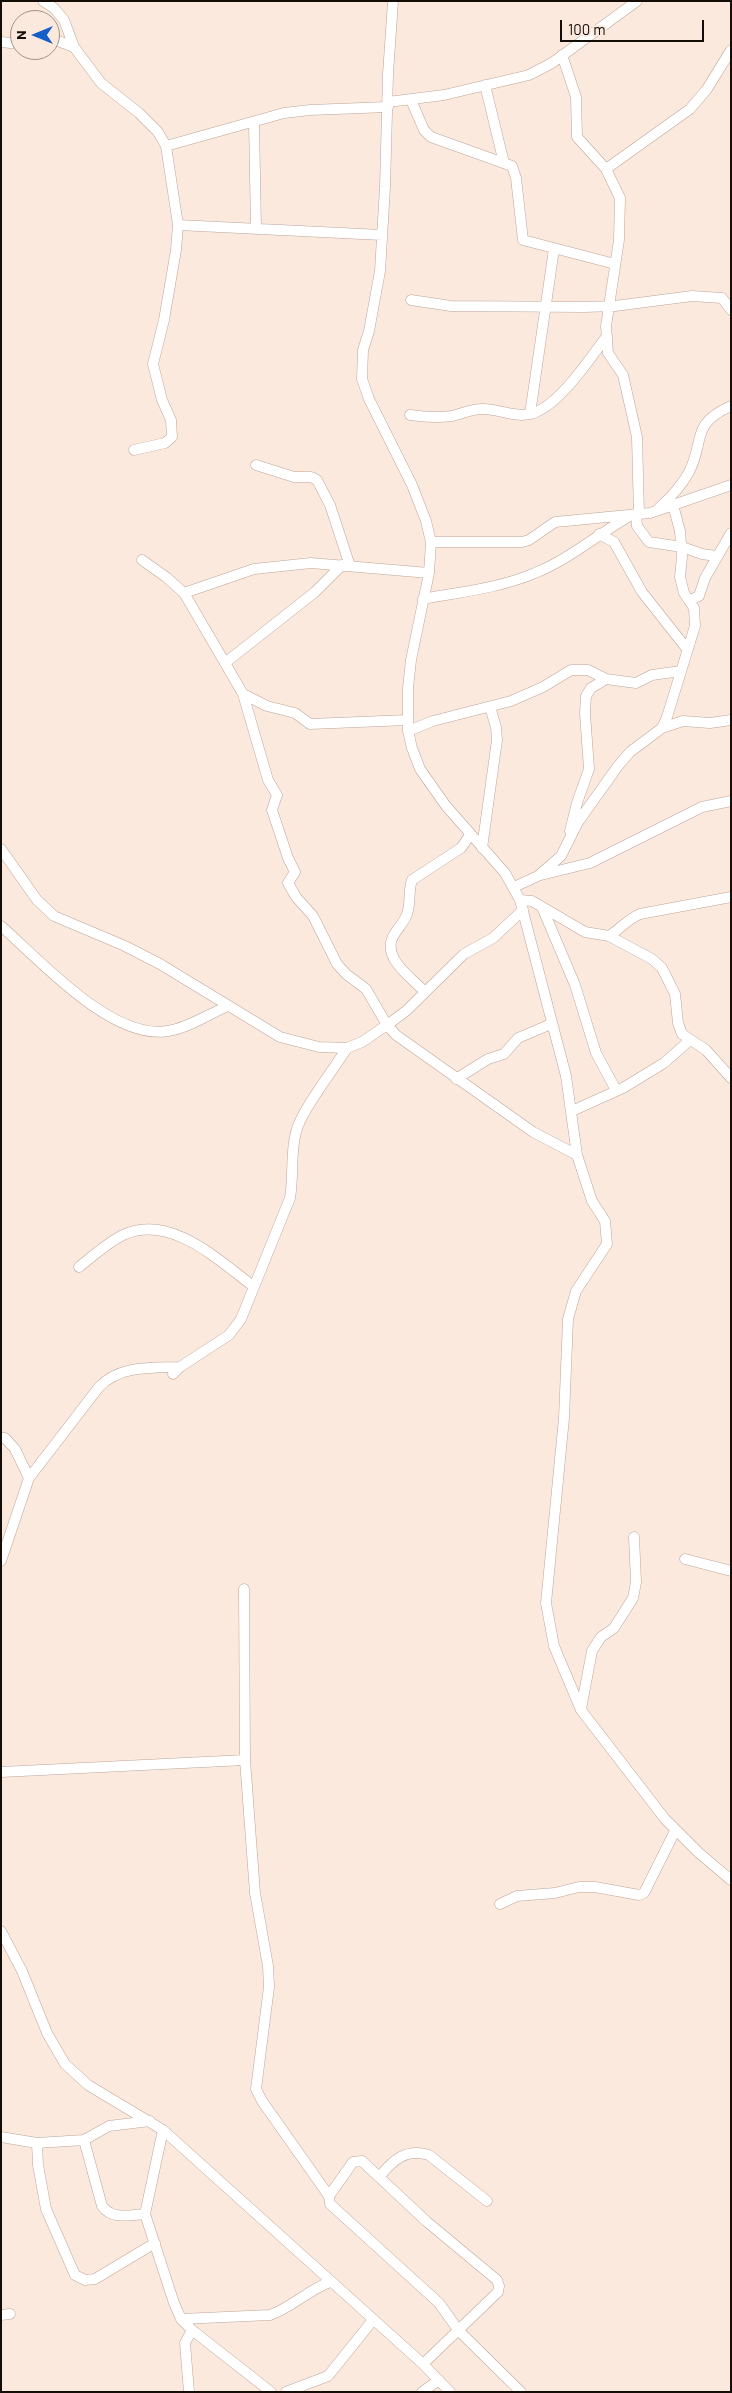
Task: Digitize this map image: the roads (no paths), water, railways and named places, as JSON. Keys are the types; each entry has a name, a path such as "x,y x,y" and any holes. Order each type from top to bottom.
{"street":[{"path":"43,1 54,8 64,20 74,47 101,83 139,113 158,132 166,146 178,225 176,250 164,320 153,364 162,400 171,420 172,437 165,443 134,450"},
{"path":"393,1 380,271 369,331 363,350 362,379 369,399 412,485 426,521 431,542 429,572 411,660 408,688 408,725 412,748 420,769 446,806 505,873 521,905 566,1076 572,1111 576,1155 592,1201 605,1220 604,1231 607,1240 576,1291 568,1319 565,1402 546,1603 554,1646 581,1710 675,1831 731,1880"},
{"path":"166,146 284,113 388,105 529,75 562,55 637,1"},
{"path":"60,42 74,47"},
{"path":"606,169 690,109 707,89 731,50"},
{"path":"562,55 576,97 577,137 606,169 610,182 617,188 620,201 619,240 608,306 606,336 608,353 623,375 637,437 636,526 649,542 682,547 702,554 717,555 731,544"},
{"path":"485,85 504,163"},
{"path":"411,100 424,130 431,137 446,144 512,166 523,240 616,264"},
{"path":"254,122 256,229"},
{"path":"178,225 382,235"},
{"path":"530,414 554,249"},
{"path":"411,300 451,306 608,306 673,298 714,296 722,298 731,310"},
{"path":"410,415 444,417 480,409 504,413 530,414 539,410 564,392 606,336"},
{"path":"657,511 670,498 689,471 700,432 706,422 731,406"},
{"path":"256,466 294,477 311,477 317,480 330,506 346,566"},
{"path":"431,542 522,542 529,540 555,522 635,515 657,511 731,485"},
{"path":"662,728 670,709 695,626 694,608 684,593 680,577 682,547 680,531 672,505"},
{"path":"423,599 517,580 559,562 599,534 635,515"},
{"path":"690,600 699,596 702,584 731,533"},
{"path":"599,534 614,542 642,592 687,649"},
{"path":"142,560 166,576 184,593 243,694 268,780 277,795 272,810 288,858 295,872 288,883 296,897 313,916 337,964 346,974 366,989 387,1025 412,1048 438,1064 456,1079 533,1132 576,1155"},
{"path":"184,593 226,577 254,569 311,563 429,572"},
{"path":"226,663 346,566"},
{"path":"243,694 267,706 295,713 310,724 408,725 433,721 511,701 543,687 571,670 588,670 606,678 636,682 652,674 681,671"},
{"path":"570,837 574,812 590,763 586,741 586,696 595,684 606,678"},
{"path":"482,848 497,740 496,727 490,707"},
{"path":"538,876 561,856 578,822 630,752 662,728 683,721 710,723 731,720"},
{"path":"514,888 538,876 590,863 702,806 731,800"},
{"path":"425,992 392,957 391,942 407,916 410,902 409,888 412,880 461,848 470,834"},
{"path":"1,849 37,900 54,916 125,946 160,964 280,1038 319,1047 347,1048 362,1042 387,1025 406,1011 464,954 493,938 527,900 586,932 609,936 652,959 662,968 676,999 680,1029 684,1037 706,1050 731,1078"},
{"path":"609,936 632,917 640,914 731,897"},
{"path":"542,907 575,985 596,1053 616,1090"},
{"path":"1,926 86,1001 110,1018 138,1031 169,1031 228,1006"},
{"path":"456,1079 488,1059 504,1054 518,1038 551,1024"},
{"path":"572,1111 616,1090 664,1063 690,1040"},
{"path":"1,1561 29,1478 106,1380 128,1370 177,1371 229,1335 241,1319 290,1198 293,1179 292,1155 296,1129 347,1048"},
{"path":"79,1267 124,1234 151,1230 178,1235 191,1242 253,1286"},
{"path":"1,1438 6,1438 15,1449 29,1478"},
{"path":"581,1710 592,1651 601,1638 614,1628 633,1598 636,1582 634,1537"},
{"path":"686,1559 731,1571"},
{"path":"244,1589 245,1760 256,1893 269,1973 267,2006 256,2089 262,2101 329,2196 330,2204 439,2302 460,2331 522,2392"},
{"path":"1,1772 245,1760"},
{"path":"500,1904 517,1896 554,1893 579,1887 644,1893 675,1831"},
{"path":"1,1931 22,1971 47,2033 65,2064 88,2085 163,2130 423,2364 450,2392"},
{"path":"1,2137 37,2143 84,2140 108,2126 150,2121"},
{"path":"163,2130 145,2214 174,2303 181,2319 192,2330 271,2392"},
{"path":"84,2140 102,2206 107,2213 115,2216 145,2214"},
{"path":"37,2143 38,2165 46,2208 74,2276 85,2280 95,2279 155,2243"},
{"path":"380,2176 398,2157 424,2153 487,2201"},
{"path":"329,2196 353,2162 362,2160 426,2221 497,2280 498,2292 460,2331 423,2364"},
{"path":"181,2319 270,2316 278,2313 314,2288 330,2282"},
{"path":"286,2392 328,2376 373,2320"},
{"path":"189,2392 185,2343 192,2330"},
{"path":"422,2392 439,2380"}]}
